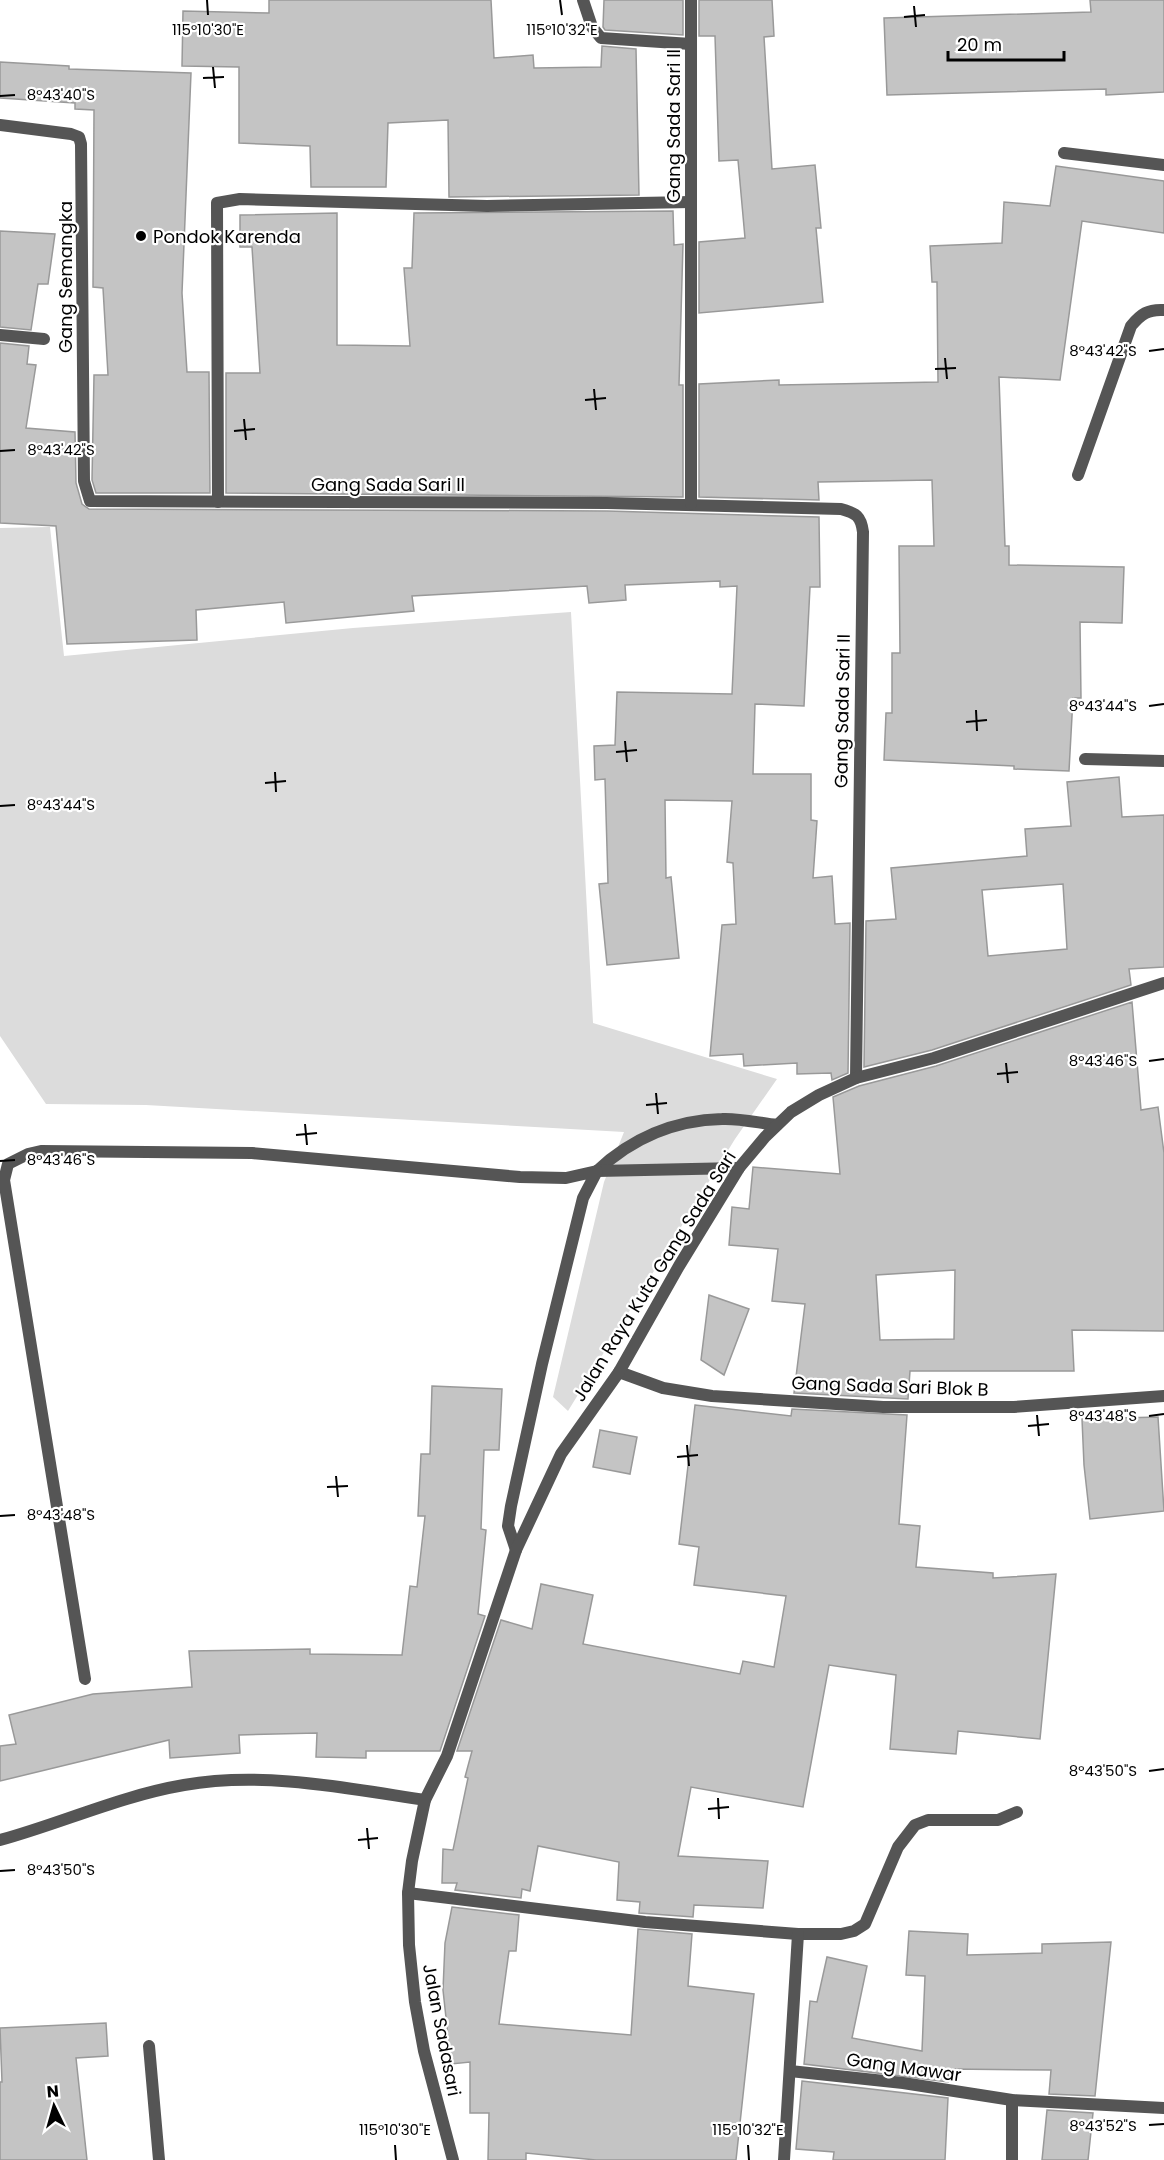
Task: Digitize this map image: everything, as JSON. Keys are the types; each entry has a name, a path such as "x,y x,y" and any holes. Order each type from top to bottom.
{"street":[{"path":"583,0 592,27 601,38 691,44"},
{"name":"Gang Sada Sari II","path":"691,0 691,504"},
{"name":"Gang Semangka","path":"0,125 71,134 79,137 81,144 84,481 87,498"},
{"path":"1064,153 1164,165"},
{"path":"218,501 215,217 217,203 240,199 487,206 691,202"},
{"path":"1078,475 1131,326 1141,314 1154,309 1164,310"},
{"path":"0,335 44,339"},
{"name":"Gang Sada Sari II","path":"87,498 90,501 100,502 691,504 841,509 855,512 862,521 856,1078"},
{"path":"1085,759 1164,761"},
{"name":"Jalan Raya Kuta Gang Sada Sari","path":"425,1800 447,1756 516,1550 561,1454 619,1372 679,1266 739,1168 777,1125 791,1112 819,1095 856,1078 934,1058 1164,983"},
{"path":"516,1550 508,1526 511,1506 542,1364 583,1198 597,1171 618,1152 642,1137 680,1126 722,1119 777,1125"},
{"path":"85,1679 4,1180 8,1164 28,1154 42,1151 252,1154 520,1177 566,1178 597,1171 739,1168"},
{"name":"Gang Sada Sari Blok B","path":"619,1372 663,1388 712,1396 883,1407 1014,1407 1164,1396"},
{"path":"0,1840 119,1800 184,1785 231,1780 336,1787 425,1800"},
{"name":"Jalan Sadasari","path":"425,1800 408,1893 408,1946 424,2051 453,2160"},
{"path":"408,1893 645,1922 798,1934 841,1934 854,1931 865,1924 898,1847 915,1825 928,1820 998,1820 1017,1812"},
{"path":"784,2160 798,1934"},
{"path":"149,2046 159,2160"},
{"name":"Gang Mawar","path":"790,2071 903,2083 1012,2100 1164,2108"},
{"path":"1012,2100 1012,2160"}],"shaded area":[{"path":"50,527 64,656 353,628 571,612 593,1023 777,1079 735,1139 568,1411 553,1397 604,1182 624,1132 146,1105 46,1104 0,1036 0,528"}],"building":[{"path":"269,0 491,0 494,58 533,55 534,68 601,67 602,46 636,49 639,195 449,197 448,120 388,123 386,187 311,187 310,146 239,143 239,67 182,66 183,11 269,13"},
{"path":"604,0 683,0 683,35 605,30 603,27"},
{"path":"699,0 772,0 774,36 764,37 772,169 815,165 821,228 816,228 823,302 699,313 699,242 745,238 738,160 719,161 715,36 699,36"},
{"path":"1090,0 1164,0 1164,92 1106,95 1106,89 887,95 884,18 1091,12"},
{"path":"0,62 69,66 69,69 191,73 182,293 187,372 209,372 210,493 96,493 92,480 94,375 108,375 103,288 93,287 94,110 75,109 75,103 0,98"},
{"path":"1056,166 1164,181 1164,233 1082,221 1060,380 999,377 1005,546 1009,546 1009,565 1124,567 1122,623 1080,622 1081,698 1073,698 1069,771 884,760 886,713 892,713 892,653 900,653 899,546 934,546 932,480 818,482 819,500 699,497 699,384 779,380 779,385 938,382 937,282 932,282 930,246 1002,243 1004,202 1050,206"},
{"path":"673,211 674,245 683,244 679,385 683,385 683,497 226,493 226,373 260,373 252,247 240,247 240,215 337,213 337,345 410,346 404,268 412,268 414,213"},
{"path":"0,231 55,234 48,284 38,284 31,330 0,327"},
{"path":"0,343 29,346 27,364 36,365 26,428 75,432 76,483 82,504 89,509 607,511 819,517 820,587 810,587 804,706 755,704 753,774 811,774 811,820 817,821 813,878 832,876 835,924 850,923 848,1073 832,1080 831,1073 797,1074 797,1063 744,1066 743,1054 710,1056 722,925 736,924 733,863 727,862 732,801 665,800 666,878 671,877 679,958 607,965 599,884 608,883 605,779 595,780 594,746 615,745 617,692 732,694 737,586 720,587 720,581 625,585 626,600 589,603 587,586 412,596 414,611 286,623 284,602 196,610 197,640 67,644 56,526 0,523"},
{"path":"1119,777 1122,817 1164,815 1164,967 1129,969 1131,985 932,1050 864,1067 866,921 896,919 891,868 1027,856 1025,829 1071,826 1067,782","holes":["1063,884 1067,949 988,956 982,890"]},
{"path":"1132,1002 1141,1110 1158,1107 1164,1153 1164,1331 1072,1330 1074,1371 910,1371 908,1399 794,1393 805,1304 772,1301 778,1249 729,1245 732,1207 749,1209 753,1167 840,1174 833,1097 859,1086 936,1066","holes":["955,1270 954,1339 880,1340 876,1275"]},
{"path":"709,1295 749,1309 724,1375 701,1360"},
{"path":"432,1386 502,1389 499,1450 484,1450 481,1529 486,1530 478,1614 485,1616 440,1751 366,1751 366,1758 316,1757 317,1733 239,1735 240,1753 170,1758 169,1740 0,1781 0,1746 16,1744 9,1715 93,1694 192,1687 189,1651 310,1649 310,1654 402,1655 410,1586 417,1587 425,1516 418,1516 421,1454 430,1454"},
{"path":"695,1405 791,1416 792,1409 907,1415 899,1524 920,1526 916,1567 993,1573 993,1578 1056,1574 1040,1739 958,1731 956,1754 890,1749 896,1675 829,1665 803,1807 691,1787 678,1856 768,1861 763,1908 694,1905 693,1917 639,1913 640,1902 617,1900 619,1862 538,1846 530,1891 522,1889 521,1898 455,1890 457,1883 442,1883 443,1849 453,1850 468,1778 465,1777 472,1751 457,1751 501,1620 532,1629 541,1584 593,1595 583,1644 740,1674 743,1661 774,1667 786,1596 694,1585 699,1547 679,1544"},
{"path":"1158,1417 1164,1511 1090,1519 1082,1419"},
{"path":"600,1430 637,1437 630,1474 593,1467"},
{"path":"452,1907 519,1915 516,1951 509,1951 499,2024 631,2035 638,1929 692,1934 688,1986 754,1994 736,2160 596,2160 526,2153 526,2160 488,2160 489,2113 470,2113 470,2062 451,2064 443,1990 445,1943"},
{"path":"909,1931 968,1934 967,1955 1042,1953 1042,1944 1111,1942 1095,2096 1049,2094 1051,2070 949,2069 948,2082 804,2064 810,2001 817,2002 827,1957 867,1966 852,2038 922,2051 925,1976 906,1975"},
{"path":"106,2023 108,2056 76,2058 87,2160 0,2160 0,2082 2,2082 0,2028"},
{"path":"802,2081 948,2098 945,2160 833,2160 834,2152 796,2149"},
{"path":"1047,2110 1093,2113 1088,2160 1042,2160"}],"place":[{"name":"Pondok Karenda","path":"141,236"}]}
